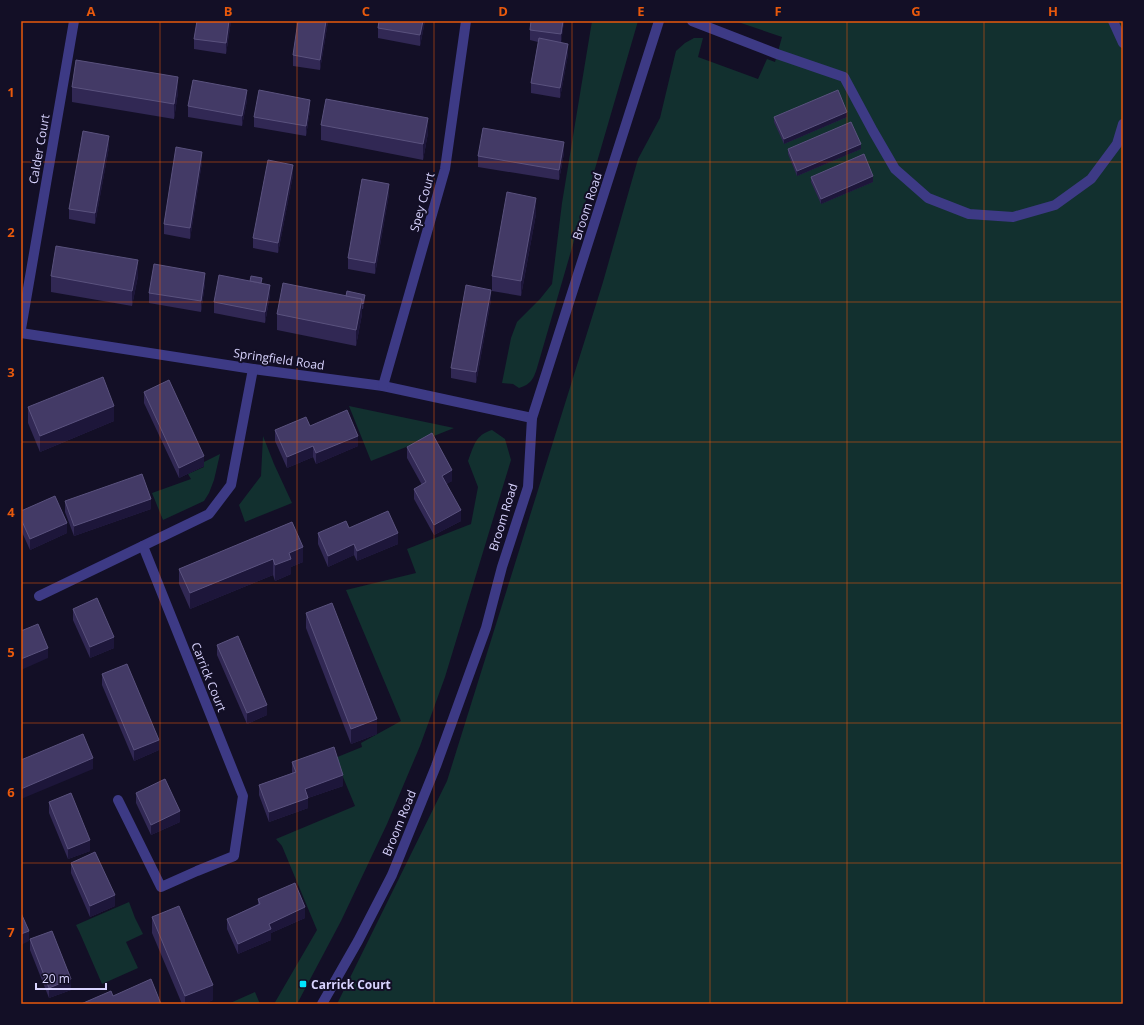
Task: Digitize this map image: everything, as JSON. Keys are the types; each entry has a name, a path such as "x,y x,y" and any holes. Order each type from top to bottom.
{"street":[{"name":"Calder Court","path":"21,329 74,21"},
{"name":"Spey Court","path":"383,386 445,169 466,21"},
{"name":"Broom Road","path":"322,1004 358,941 392,875 441,751 486,628 502,567 528,487 532,418 659,21"},
{"path":"692,21 777,54 844,77 895,169 928,198 969,214 1013,217 1055,205 1091,179 1117,144 1123,124"},
{"path":"1113,21 1123,43"},
{"name":"Springfield Road","path":"21,334 383,386 532,418"},
{"path":"39,596 209,514 231,485 253,368"},
{"name":"Carrick Court","path":"118,800 161,887 234,856 243,796 143,546"}],"green space":[{"path":"592,21 638,21 537,368 531,381 519,388 513,384 502,383 511,338 517,322 540,299 552,284 562,203"},
{"path":"735,21 1123,21 1123,1004 337,1004 447,781 603,282 638,159 660,118 676,51 685,43 694,38 703,38 698,57 758,79 767,59 775,62 782,37"},
{"path":"349,406 454,428 371,461"},
{"path":"492,430 505,439 511,460 445,677 420,746 387,824 341,921 297,1004 274,1004 317,930 282,846 276,839 355,806 335,758 362,747 361,743 401,721 346,590 416,573 407,549 471,524 478,487 468,461 479,438 486,432"},
{"path":"263,436 292,503 245,522 239,505 261,476"},
{"path":"220,454 214,480 204,501 163,520 152,493 191,479 188,474 204,467 202,463"},
{"path":"129,902 143,934 126,942 138,968 102,984 76,925"},
{"path":"255,992 260,1004 228,1004"}],"building":[{"path":"197,21 229,21 226,43 194,39"},
{"path":"298,21 326,21 320,60 293,55"},
{"path":"379,21 423,21 420,35 378,28"},
{"path":"531,21 563,21 561,34 530,30"},
{"path":"539,38 568,44 560,88 531,83"},
{"path":"76,60 178,77 174,104 72,87"},
{"path":"193,80 247,90 242,116 188,106"},
{"path":"259,90 310,100 306,126 254,117"},
{"path":"838,90 847,112 784,139 774,117"},
{"path":"326,99 428,118 423,144 321,125"},
{"path":"851,122 861,144 797,171 788,149"},
{"path":"483,128 564,142 559,170 478,156"},
{"path":"83,131 109,136 95,213 69,209"},
{"path":"176,147 202,152 190,228 164,224"},
{"path":"864,154 873,176 821,199 811,177"},
{"path":"268,160 293,165 278,243 253,238"},
{"path":"362,179 389,184 375,263 348,258"},
{"path":"507,192 536,198 521,281 492,276"},
{"path":"56,246 138,260 132,291 51,276"},
{"path":"154,264 205,273 201,301 149,293"},
{"path":"219,275 270,285 265,312 214,302"},
{"path":"251,276 262,278 261,283 250,281"},
{"path":"283,283 362,299 356,330 277,314"},
{"path":"466,285 491,290 476,372 451,368"},
{"path":"347,291 365,295 363,304 362,299 346,296"},
{"path":"103,377 114,406 40,436 28,407"},
{"path":"169,380 204,456 179,468 144,392"},
{"path":"347,410 358,436 316,453 313,446 287,457 275,430 306,417 310,426"},
{"path":"432,433 452,470 442,476 461,510 434,525 414,489 426,482 407,447"},
{"path":"142,474 151,499 74,526 65,501"},
{"path":"55,496 67,523 30,539 21,519 21,511"},
{"path":"388,511 398,533 357,551 354,544 328,556 318,533 346,521 349,528"},
{"path":"292,522 303,547 289,553 291,559 275,565 273,559 190,593 179,569"},
{"path":"97,598 114,637 90,647 73,609"},
{"path":"332,603 377,719 351,729 306,613"},
{"path":"38,624 48,648 21,659 21,631"},
{"path":"238,636 267,705 247,713 217,645"},
{"path":"127,664 159,740 134,750 102,674"},
{"path":"83,734 93,758 21,789 21,760"},
{"path":"334,747 343,775 305,789 308,798 269,812 259,785 296,772 292,762"},
{"path":"165,779 180,811 151,825 136,793"},
{"path":"71,793 90,840 68,849 49,802"},
{"path":"95,852 115,895 90,906 71,863"},
{"path":"295,883 305,907 269,924 271,929 238,944 227,919 260,904 258,899"},
{"path":"179,906 213,985 185,996 152,917"},
{"path":"21,913 29,931 21,934"},
{"path":"52,931 71,979 49,988 30,939"},
{"path":"151,979 161,1004 81,1004 111,991 113,996"}],"place":[{"name":"Carrick Court","path":"303,984"}]}
